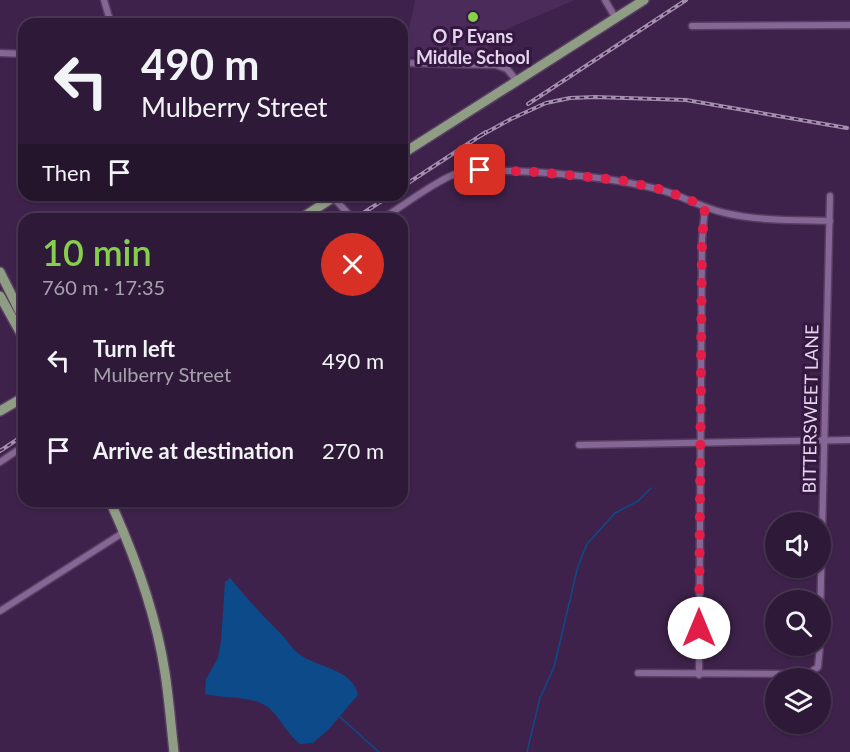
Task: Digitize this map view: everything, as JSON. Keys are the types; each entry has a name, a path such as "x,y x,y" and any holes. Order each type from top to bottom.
{"main road":[{"path":"408,150 644,0"},
{"path":"309,213 327,201"},
{"path":"0,272 18,308"},
{"path":"0,296 18,328"},
{"path":"0,411 18,400"},
{"path":"113,507 146,589 165,672 174,752"}],"street":[{"path":"104,0 109,18"},
{"path":"605,0 615,17"},
{"path":"692,26 850,25"},
{"path":"0,52 18,54"},
{"path":"408,63 496,64 507,69 517,81"},
{"path":"392,213 460,172 480,170 535,172 620,180 663,190 705,207 758,218 830,221"},
{"name":"BITTERSWEET LANE","path":"821,590 830,196"},
{"path":"338,201 348,213"},
{"path":"699,675 702,240 705,207"},
{"path":"579,445 850,440"},
{"path":"0,462 18,450"},
{"path":"0,611 124,532"},
{"path":"638,673 808,674 818,667 819,656"}],"shaded area":[{"name":"O P Evans Middle School","path":"415,0 575,0 495,34 483,58 408,57 408,33"}],"water":[{"path":"230,578 297,652 307,659 342,674 355,686 358,695 328,730 313,743 300,744 273,712 262,704 247,699 205,694 206,679 218,658 225,582"}],"waterway":[{"path":"527,752 540,698 554,667 578,566 587,544 615,513 638,501 651,488"},
{"path":"340,717 379,752"}],"railway":[{"path":"528,104 686,0"},
{"path":"480,136 546,103 570,98 595,97 686,100 847,128"},
{"path":"408,183 486,132"},
{"path":"363,213 382,201"},
{"path":"0,451 18,439"}],"place":[{"name":"O P Evans Middle School","path":"473,17"}],"route":[{"path":"480,170 535,172 620,180 663,190 705,207 702,240 699,628"}]}
